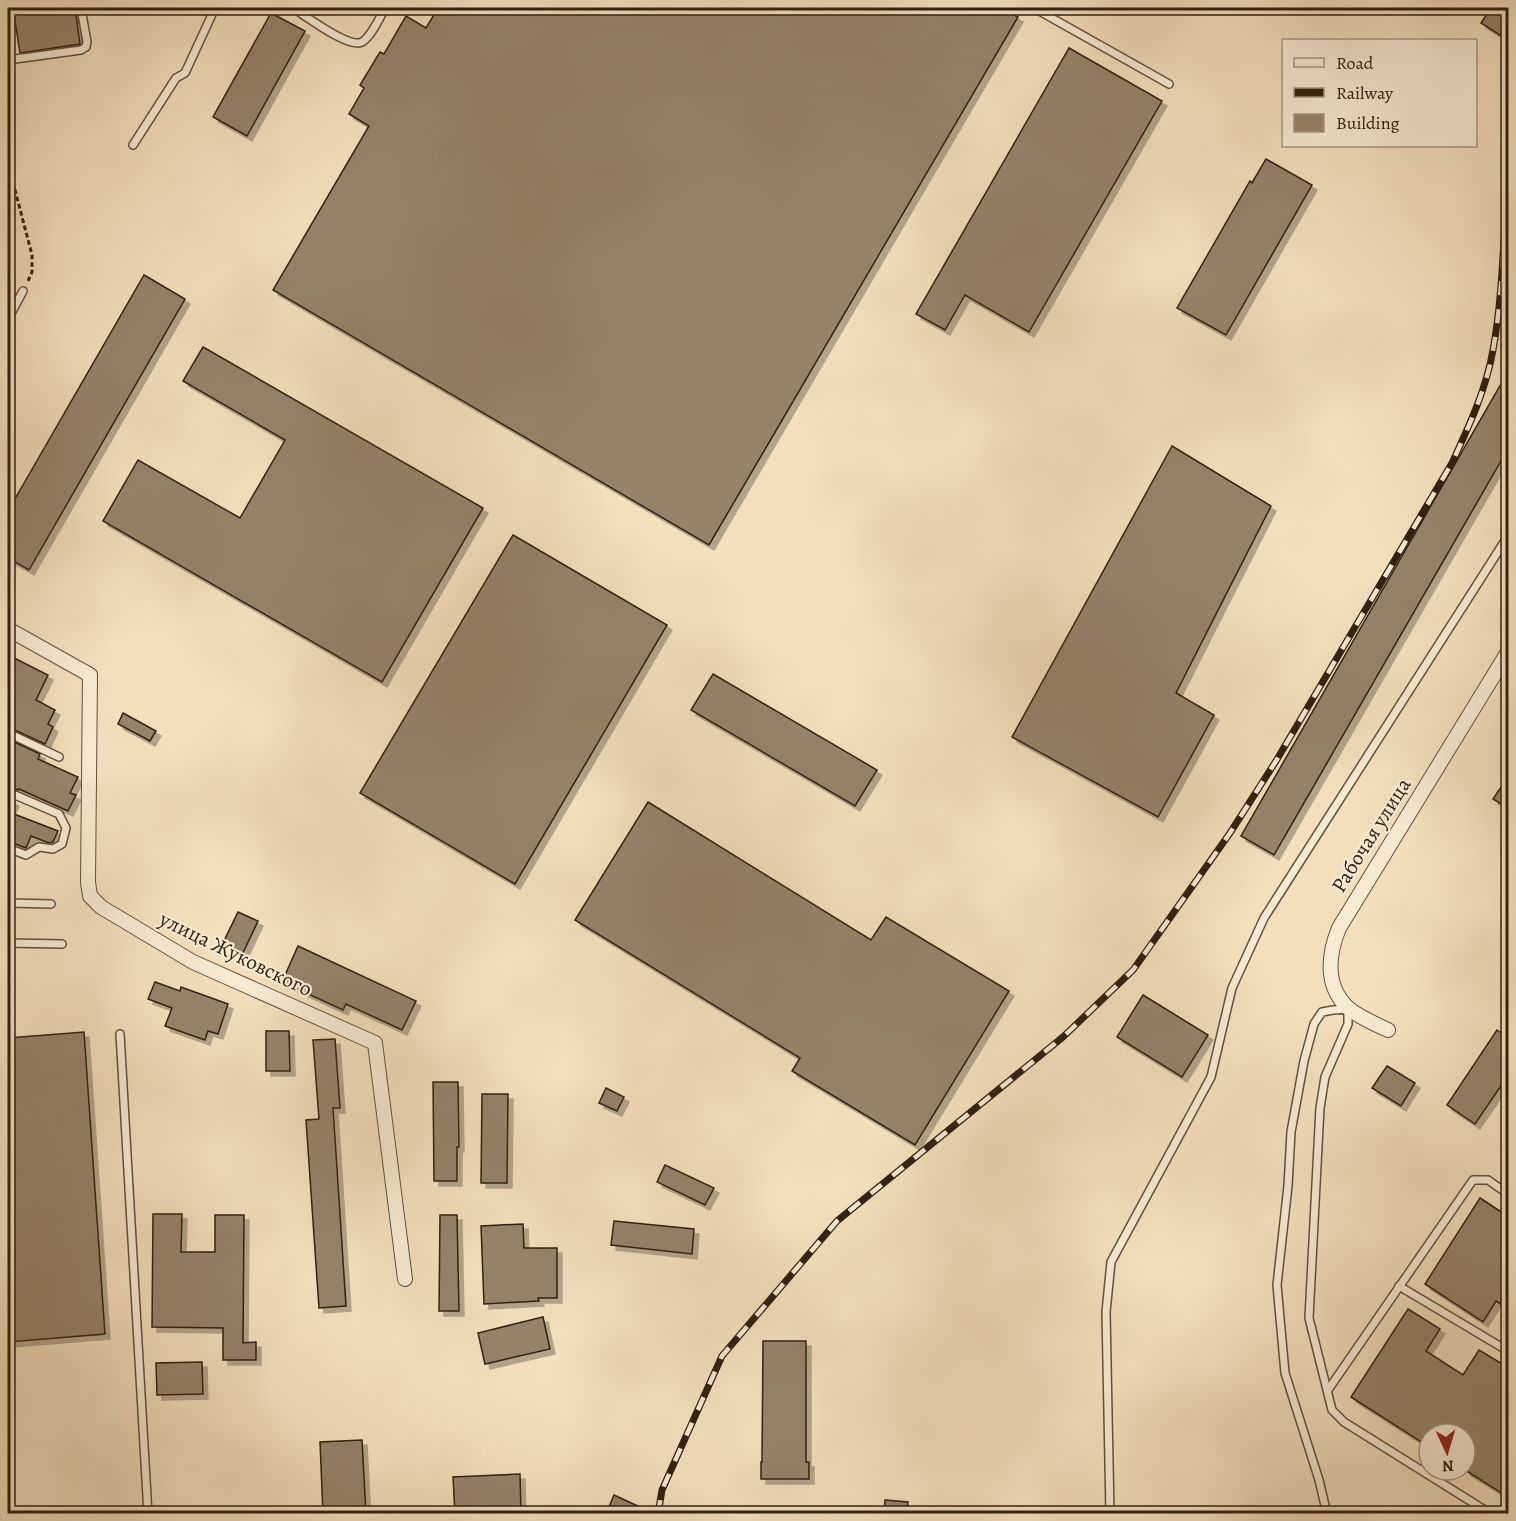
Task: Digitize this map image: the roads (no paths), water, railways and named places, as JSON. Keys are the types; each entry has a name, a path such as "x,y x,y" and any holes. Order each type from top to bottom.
{"street":[{"name":"улица Жуковского","path":"8,629 90,675 88,882 90,896 101,907 193,962 375,1043 405,1279"},
{"name":"Рабочая улица","path":"1348,1009 1332,983 1330,969 1330,955 1339,928 1509,652"},
{"path":"1348,1009 1388,1030"}],"lane":[{"path":"8,60 81,50 86,47 81,8"},
{"path":"133,145 176,78 185,73 215,8"},
{"path":"293,8 339,38 355,44 363,42 369,35 385,8"},
{"path":"1034,8 1169,84"},
{"path":"8,319 22,291"},
{"path":"1110,1514 1106,1312 1111,1262 1211,1077 1232,988 1264,918 1509,536"},
{"path":"8,733 59,757"},
{"path":"8,792 59,814 66,828 62,844 53,849 39,847 26,855 8,848"},
{"path":"8,903 51,904"},
{"path":"8,943 62,944"},
{"path":"1327,1514 1285,1373 1277,1285 1292,1132 1304,1061 1314,1024 1322,1012 1348,1009 1347,1024 1325,1077 1320,1108 1309,1318 1332,1410 1344,1422 1491,1514"},
{"path":"120,1034 148,1514"},
{"path":"1328,1390 1473,1180 1488,1180 1509,1194"},
{"path":"1399,1286 1509,1351"}],"railway":[{"path":"658,1514 662,1490 722,1356 837,1221 1063,1037 1133,970 1230,833 1276,761 1452,463 1476,408 1490,365 1496,329 1508,183"}]}
